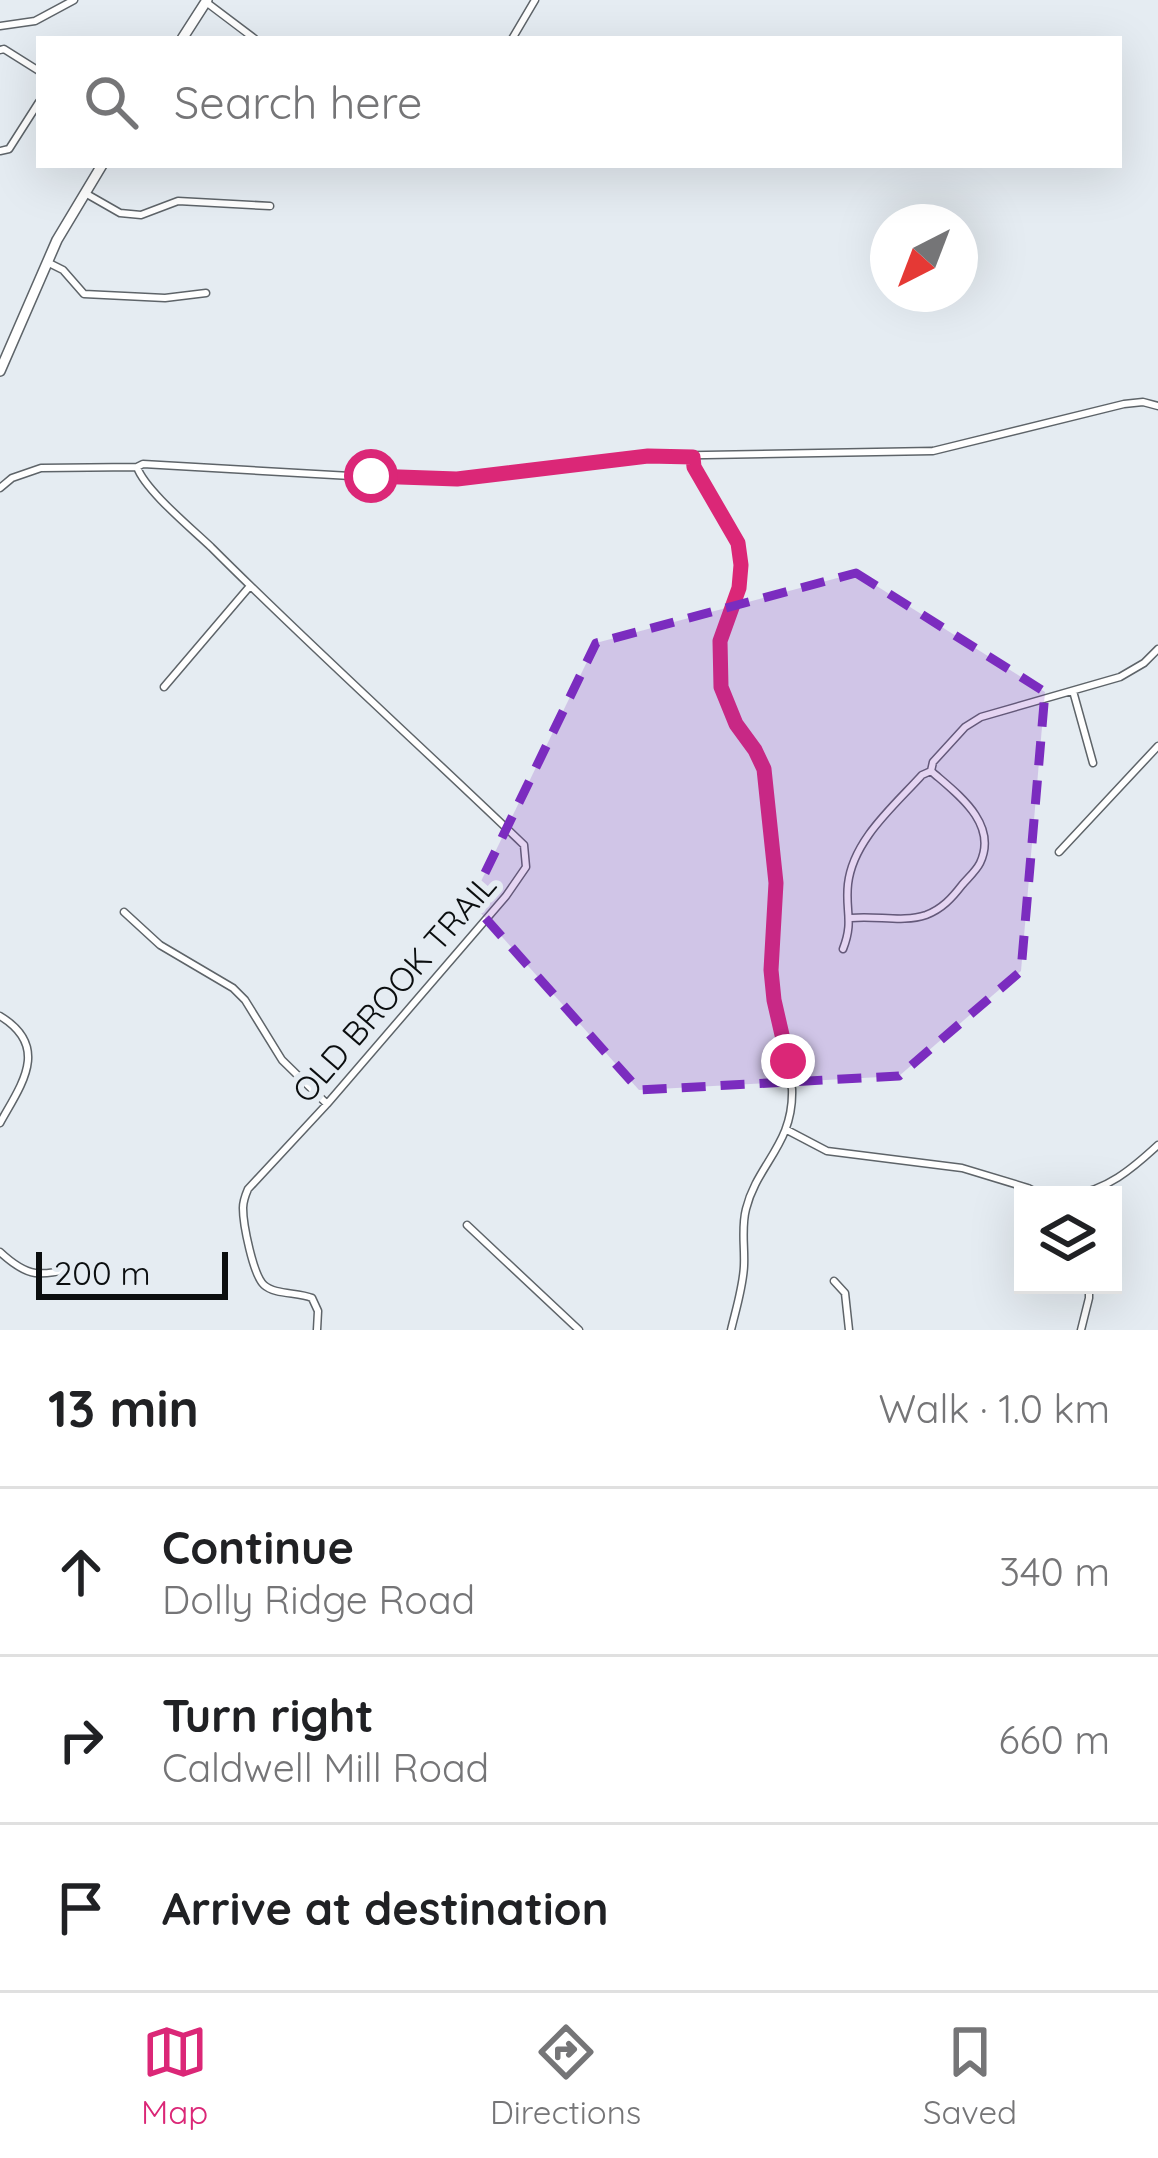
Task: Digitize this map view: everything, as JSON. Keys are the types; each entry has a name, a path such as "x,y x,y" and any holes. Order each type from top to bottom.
{"main road":[{"path":"184,36 207,1"},
{"path":"0,371 46,262 100,168"}],"street":[{"path":"0,26 35,21 74,0"},
{"path":"514,36 535,0"},
{"path":"207,1 251,36"},
{"path":"0,50 36,69"},
{"path":"0,151 9,149 36,107"},
{"path":"85,193 121,213 141,214 178,201 270,206"},
{"path":"46,262 63,270 84,294 165,298 206,293"},
{"path":"0,488 12,478 41,468 184,465 421,480 648,456 933,451 1124,404 1143,401 1158,406"},
{"path":"693,457 694,467 735,537 741,565 739,588 720,641 721,687 736,724 764,769 768,790 776,883 771,970 793,1103 787,1130 746,1205 744,1269 731,1330"},
{"path":"136,467 250,586 164,687"},
{"name":"OLD BROOK TRAIL","path":"250,586 524,845 527,861 521,876 486,920 248,1189 242,1204 255,1273 271,1290 312,1298 318,1311 317,1330"},
{"path":"843,949 851,918 848,880 856,854 965,728 981,717 1120,677 1158,650"},
{"path":"1073,691 1093,763"},
{"path":"1059,852 1158,746"},
{"path":"851,918 924,916 946,904 979,864 984,834 979,819 931,771"},
{"path":"124,912 160,945 233,988 281,1060 327,1104"},
{"path":"0,1016 23,1039 30,1060 0,1123"},
{"path":"787,1130 827,1151 962,1168 1021,1186"},
{"path":"1106,1186 1158,1145"},
{"path":"467,1225 579,1330"},
{"path":"0,1252 33,1274 77,1267"},
{"path":"834,1281 844,1293 849,1330"},
{"path":"1081,1330 1089,1294"}],"highlighted area":[{"path":"856,573 1045,692 1021,971 899,1076 639,1090 471,902 596,643"}],"route":[{"path":"371,476 457,479 648,456 693,457 694,467 738,543 739,588 720,641 721,687 736,724 764,769 768,790 776,883 771,970 788,1061"}]}
